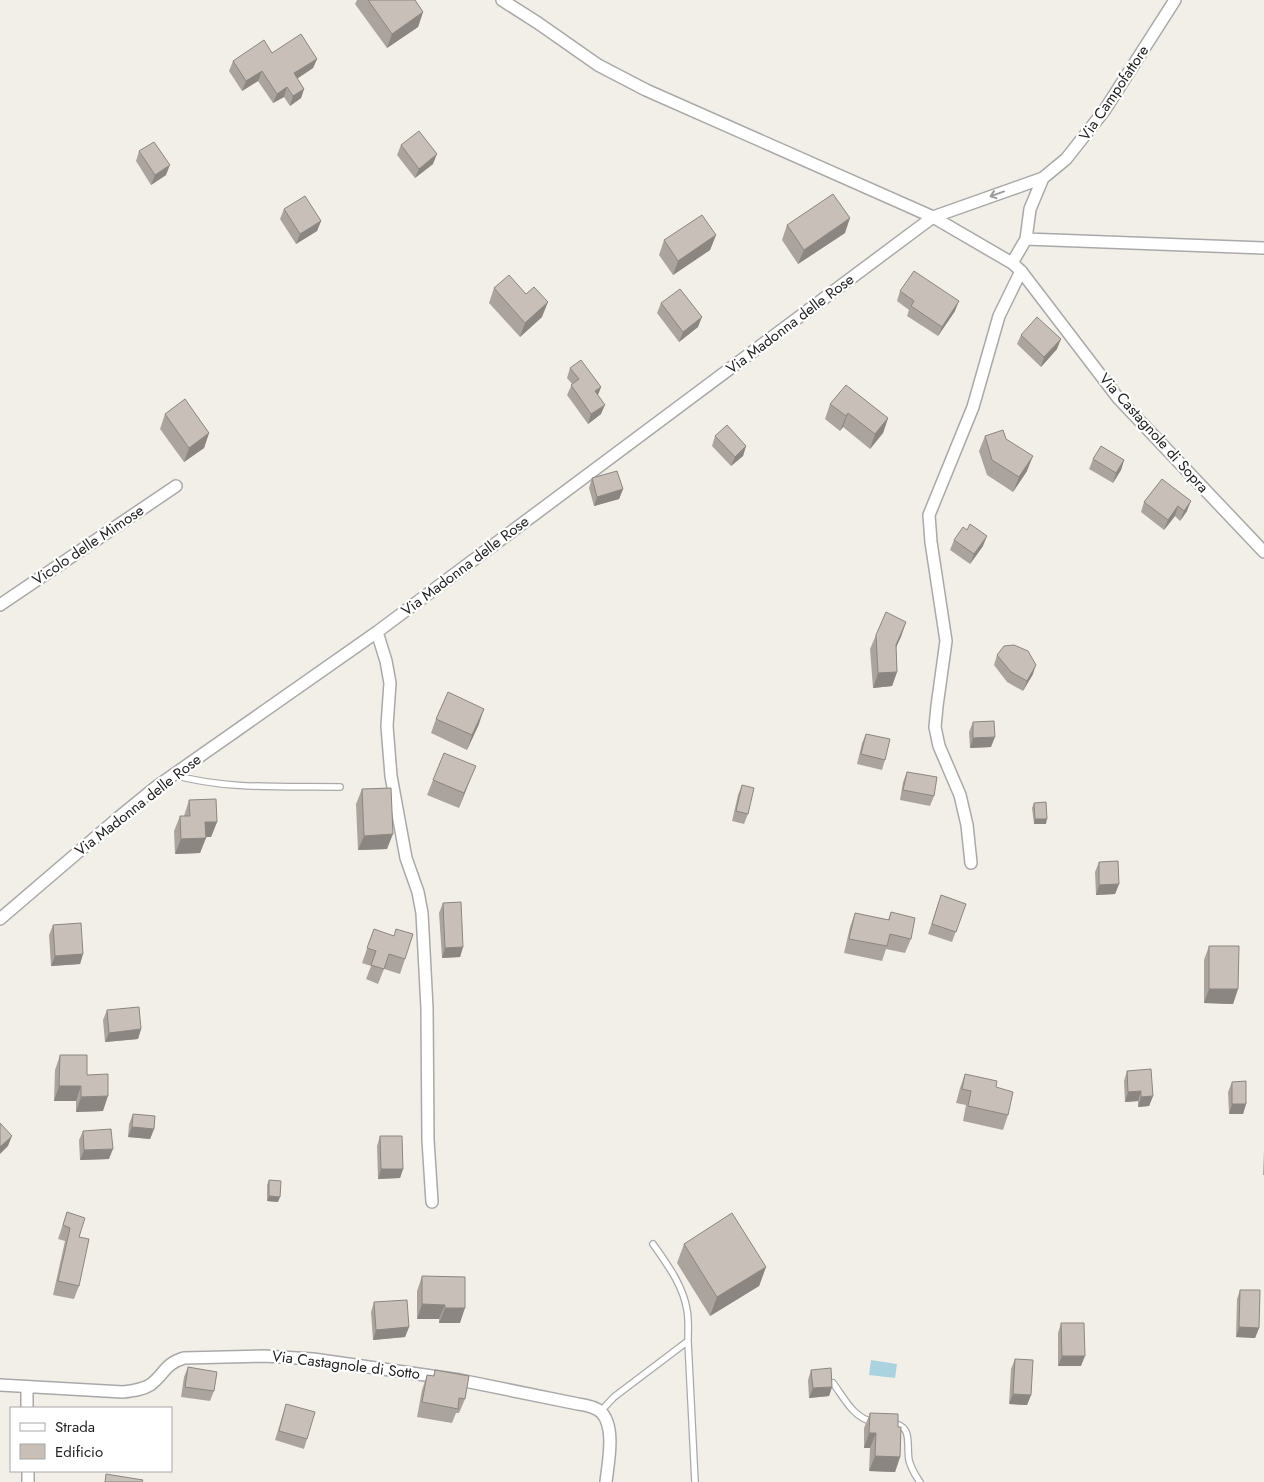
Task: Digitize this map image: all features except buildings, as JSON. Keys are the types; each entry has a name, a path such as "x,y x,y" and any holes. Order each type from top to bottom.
{"street":[{"path":"502,0 598,65 638,86 933,217 1016,267"},
{"name":"Via Campofattore","path":"933,217 1043,178 1066,159 1104,112 1175,0"},
{"name":"Via Campofattore","path":"970,863 967,825 960,795 939,746 935,727 946,641 931,542 929,515 973,407 999,316 1026,238 1030,209 1043,178"},
{"name":"Via Madonna delle Rose","path":"0,919 131,807 174,774 377,632 933,217"},
{"path":"1026,238 1264,248"},
{"name":"Via Castagnole di Sopra","path":"1016,267 1118,398 1264,552"},
{"name":"Vicolo delle Mimose","path":"0,605 176,486"},
{"path":"377,632 386,661 390,683 387,726 391,776 406,858 418,892 422,913 427,1008 428,1140 432,1202"},
{"name":"Via Castagnole di Sotto","path":"0,1385 134,1391 149,1386 165,1368 177,1360 264,1356 313,1359 460,1380 583,1405 600,1412"},
{"path":"27,1387 27,1407"},
{"path":"600,1412 606,1421 610,1435 606,1482"}],"lane":[{"path":"174,774 192,780 227,785 340,787"},
{"path":"653,1244 672,1272 684,1296 689,1319 688,1341 695,1482"},
{"path":"600,1412 614,1397 688,1341"},
{"path":"833,1383 861,1418 866,1421 903,1426 906,1431 909,1460 920,1482"}],"water":[{"path":"871,1360 897,1364 895,1378 869,1375"}]}
